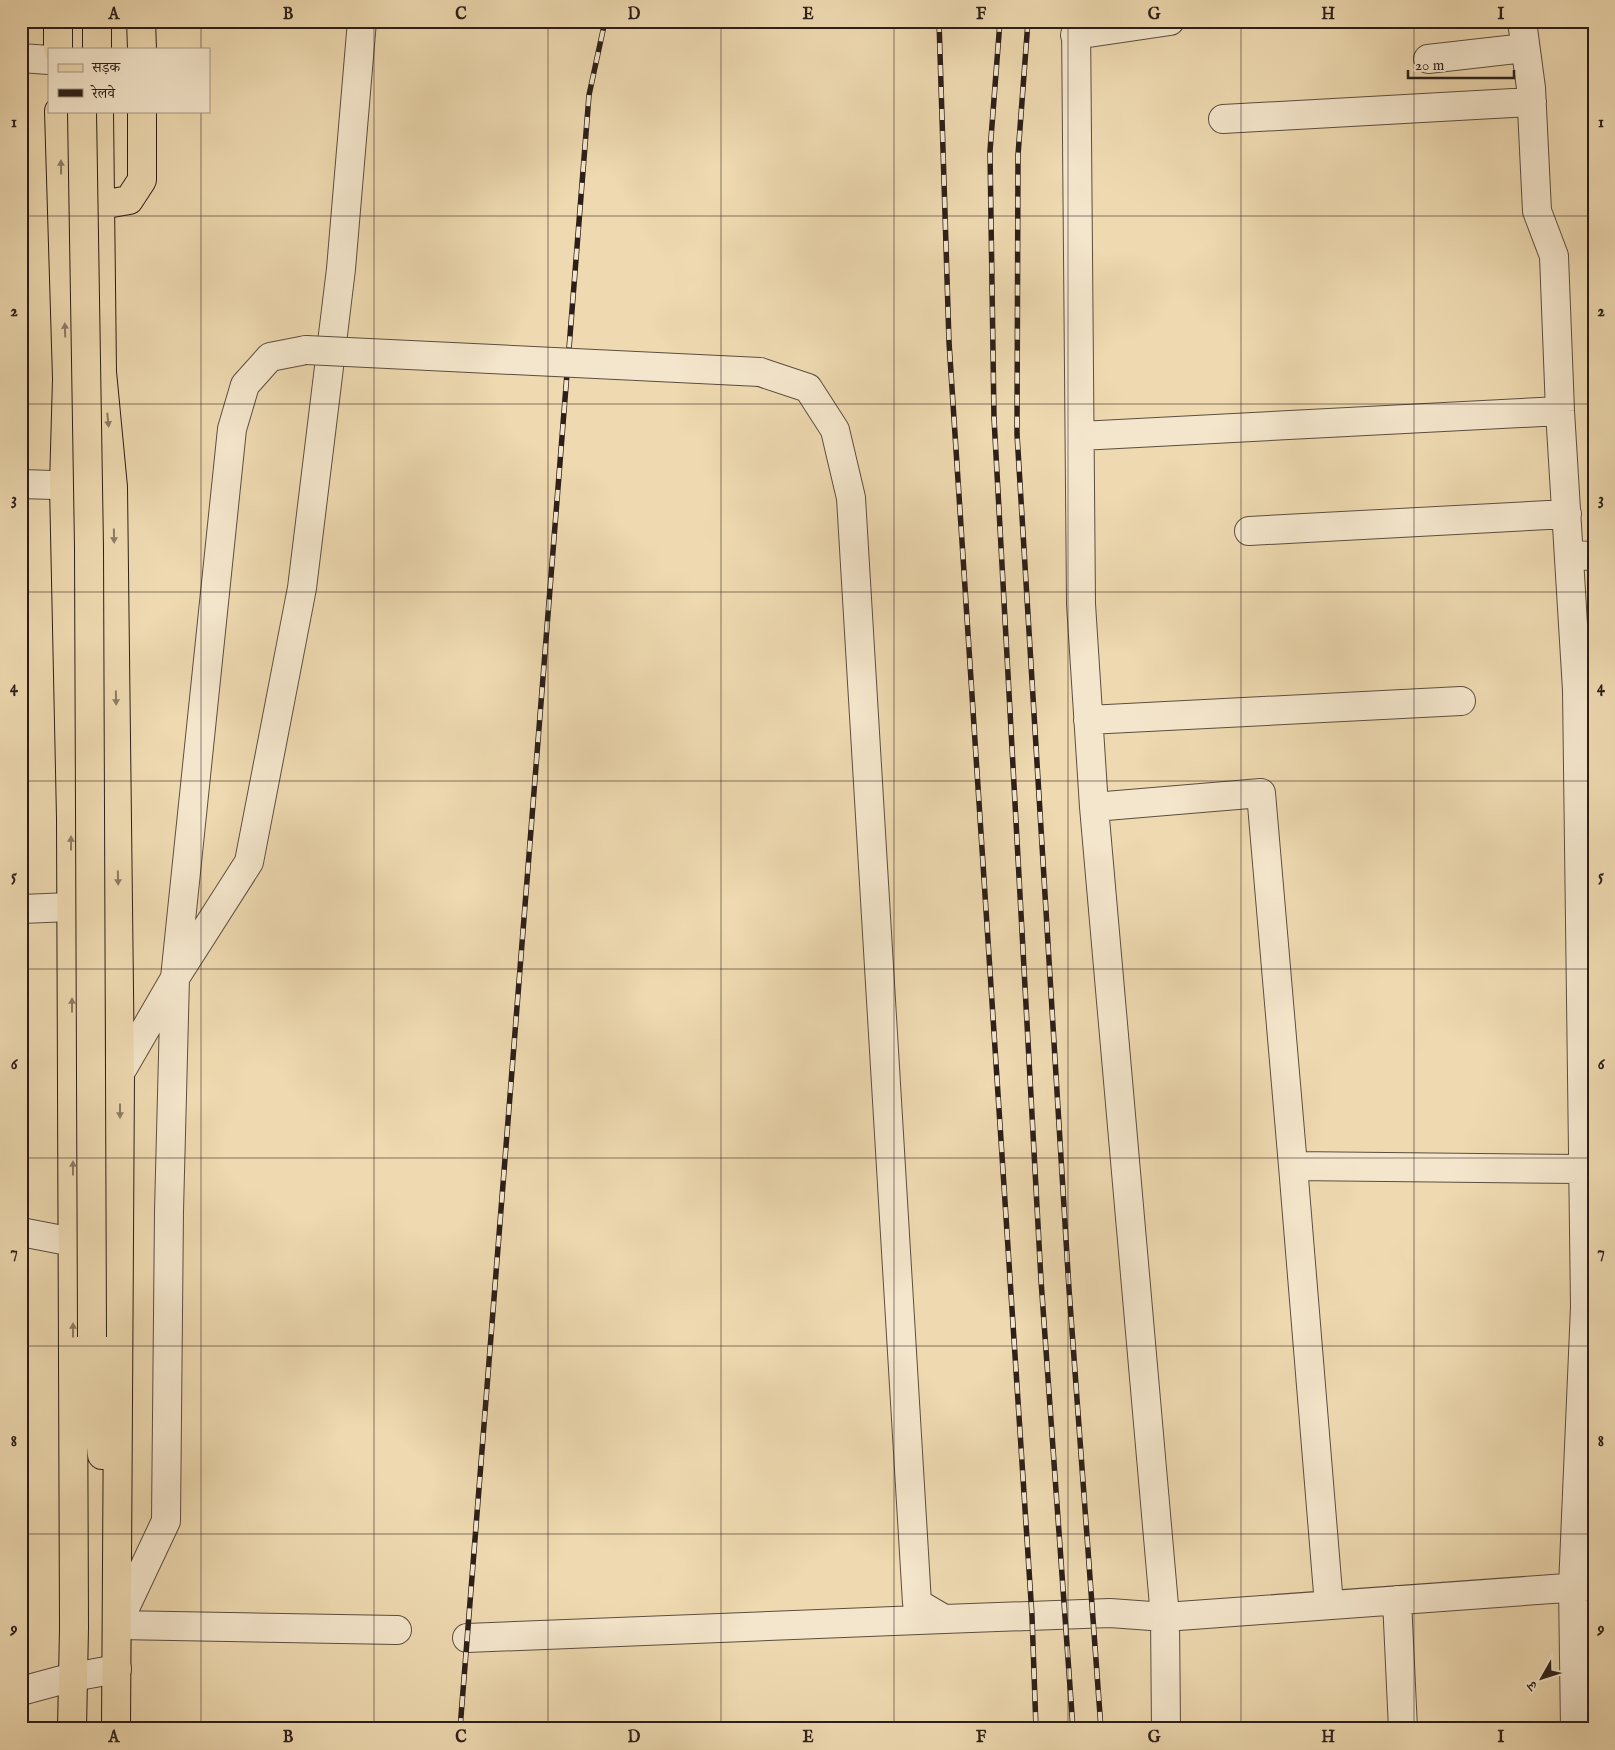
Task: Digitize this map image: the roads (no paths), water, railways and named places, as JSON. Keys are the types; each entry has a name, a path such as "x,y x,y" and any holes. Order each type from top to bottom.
{"main road":[{"path":"58,21 58,48"},
{"path":"81,21 82,48"},
{"path":"97,21 97,48"},
{"path":"141,21 142,48"},
{"path":"59,112 67,379 64,485 71,907 74,1628 72,1729"},
{"path":"74,1628 92,1337 89,548 82,112"},
{"path":"99,112 102,205 102,372 113,487 120,1073 116,1729"},
{"path":"62,212 130,200 142,180 142,112"},
{"path":"92,1337 117,1624"}],"street":[{"path":"120,1073 175,978 249,862 303,578 341,269 362,21"},
{"path":"1166,1729 1165,1617 1088,720 1082,604 1076,28 1170,21"},
{"path":"1522,21 1532,102 1537,211 1554,256 1560,411 1567,514 1581,555 1578,690 1586,801 1587,1098 1582,1169 1585,1307 1584,1586 1575,1729"},
{"path":"1428,59 1526,48"},
{"path":"21,58 48,60"},
{"path":"1223,119 1532,102"},
{"path":"397,1630 117,1624 166,1521 169,1211 175,978 232,429 245,385 270,357 306,350 760,372 808,388 835,430 851,498 917,1603 944,1619"},
{"path":"1080,436 1560,411"},
{"path":"21,484 113,487"},
{"path":"1249,531 1567,514"},
{"path":"1088,720 1462,701"},
{"path":"1094,807 1261,793 1329,1605"},
{"path":"21,909 71,907"},
{"path":"1293,1166 1582,1169"},
{"path":"21,1232 73,1242"},
{"path":"467,1638 1110,1613 1165,1617 1584,1586"},
{"path":"1397,1600 1402,1729"},
{"path":"21,1691 73,1677 117,1669"}],"railway":[{"path":"460,1729 589,95 605,21"},
{"path":"939,21 949,342 1032,1616 1036,1729"},
{"path":"1000,21 990,151 994,418 1041,1280 1073,1729"},
{"path":"1028,21 1018,155 1017,434 1069,1289 1101,1729"}]}
